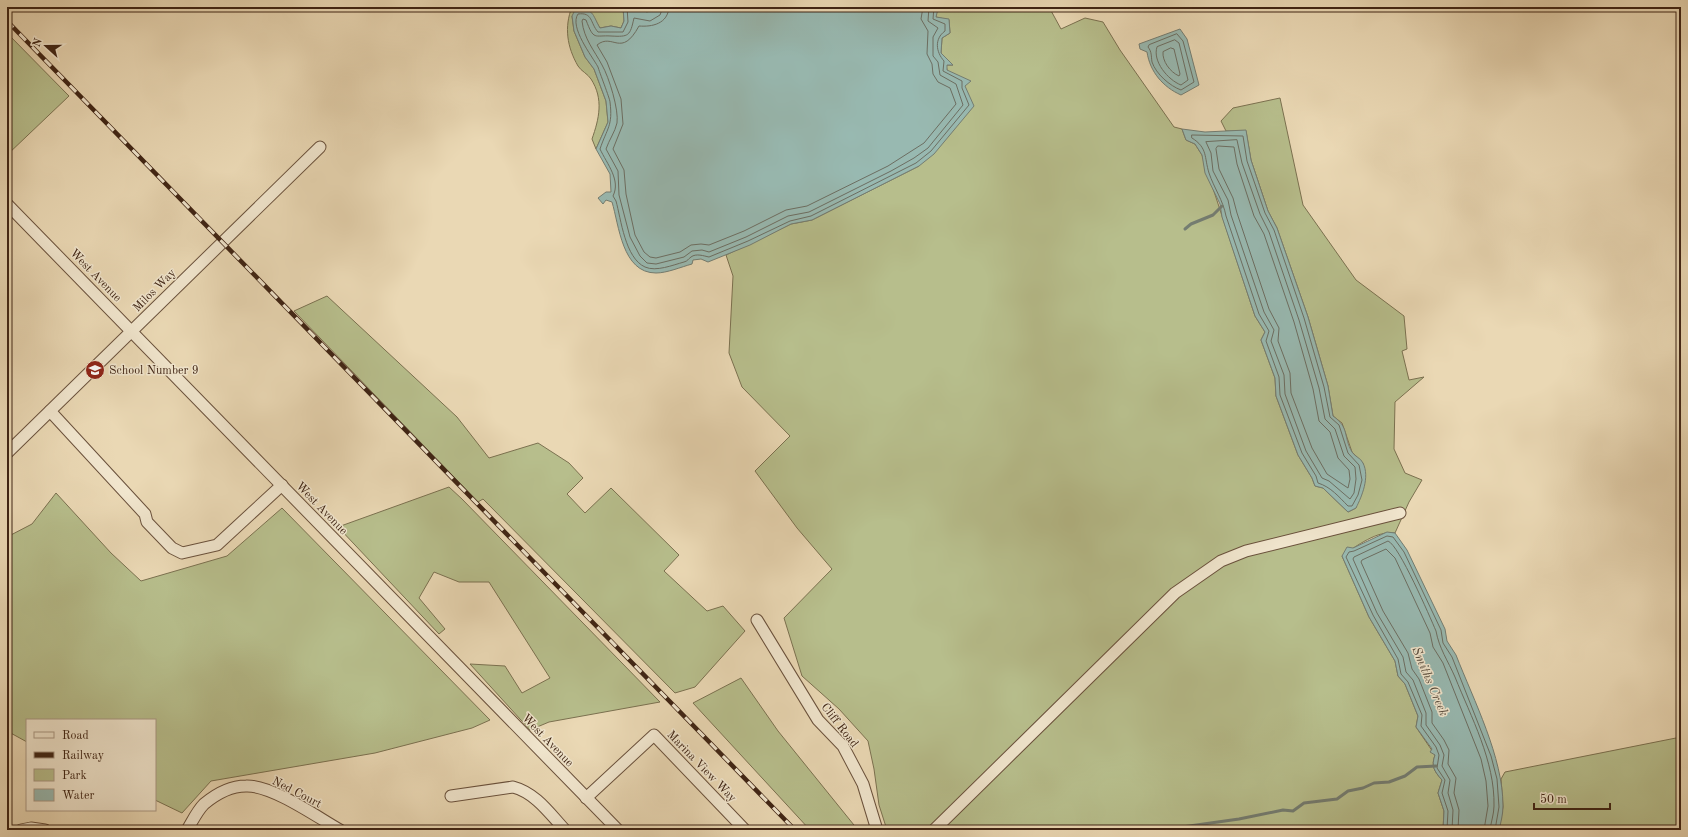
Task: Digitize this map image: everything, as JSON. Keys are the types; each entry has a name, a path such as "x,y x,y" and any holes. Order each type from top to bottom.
{"street":[{"name":"Milos Way","path":"7,453 320,147"},
{"name":"West Avenue","path":"7,204 618,830"},
{"path":"50,411 145,514 147,522 172,548 182,553 217,545 282,485"},
{"path":"934,830 1175,593 1222,561 1246,551 1400,513"},
{"name":"Cliff Road","path":"757,620 818,720 843,746 863,784 877,830"},
{"name":"Marina View Way","path":"586,798 654,735 745,830"},
{"name":"Ned Court","path":"187,830 203,806 217,794 232,788 246,786 263,789 279,795 340,830"},
{"path":"451,796 513,787 521,789 533,796 565,830"},
{"path":"20,830 31,828 45,830"}],"green space":[{"path":"572,7 623,7 624,21 621,28 611,26 600,28 595,20 572,16 574,31 585,57 594,69 606,101 608,122 596,149 592,139 597,124 599,109 598,94 591,79 578,66 571,52 567,29"},
{"path":"951,7 1049,7 1061,29 1085,18 1103,22 1120,50 1174,127 1182,129 1186,140 1195,144 1202,155 1255,316 1265,332 1261,340 1275,378 1276,396 1298,455 1312,478 1315,486 1323,488 1348,512 1356,508 1363,463 1352,452 1342,423 1333,416 1328,386 1308,317 1277,228 1268,211 1251,160 1246,131 1226,131 1221,121 1233,108 1280,98 1303,205 1356,280 1404,316 1407,349 1402,351 1409,380 1424,377 1395,402 1394,449 1405,473 1422,480 1409,502 1395,533 1374,536 1342,556 1369,617 1395,661 1398,676 1405,684 1418,716 1416,727 1435,755 1433,765 1437,774 1442,780 1438,793 1444,811 1443,830 887,830 879,805 868,741 839,709 802,676 784,618 832,569 797,528 755,471 790,436 742,387 729,353 733,276 726,255 791,224 812,220 919,166 947,70 946,65 953,65 941,53 942,38 950,33 949,20 936,17 937,9"},
{"path":"7,33 69,96 7,155"},
{"path":"327,296 457,417 489,458 538,443 569,463 583,478 567,494 585,513 611,488 679,555 664,571 707,611 723,606 745,631 695,687 675,693 483,499 478,502 294,311"},
{"path":"449,487 660,702 549,722 530,730 470,664 505,666 522,693 550,678 489,582 459,582 434,572 419,598 445,629 439,634 338,527"},
{"path":"56,493 111,553 141,581 227,556 282,508 490,720 472,728 375,753 211,781 182,813 156,800 156,719 26,719 26,741 7,731 7,537 32,524"},
{"path":"741,678 778,731 858,830 810,830 693,703"},
{"path":"1681,737 1681,830 1499,830 1503,807 1501,779 1505,772"}],"water":[{"path":"623,7 634,7 647,12 657,7 951,7 938,9 936,17 949,19 950,33 942,38 941,53 953,65 947,65 947,70 971,81 965,86 974,106 934,154 919,166 812,220 791,224 750,245 708,262 701,259 693,260 692,264 674,270 656,273 645,271 636,265 629,257 620,235 612,202 606,200 603,204 598,198 606,192 611,192 610,174 596,149 608,122 606,101 594,69 585,57 574,31 572,16 575,10 586,10 592,13 600,28 611,26 621,28 624,21"},
{"path":"1180,29 1187,39 1199,85 1181,95 1174,92 1158,78 1151,66 1147,52 1140,49 1139,44"},
{"path":"1182,129 1205,132 1246,130 1251,160 1268,211 1277,228 1308,317 1328,386 1333,416 1342,425 1349,447 1354,455 1362,461 1365,468 1366,474 1361,498 1356,508 1348,512 1323,488 1315,486 1312,478 1298,455 1276,396 1275,378 1261,340 1265,332 1255,316 1222,217 1220,204 1205,173 1202,155 1195,144 1186,140"},
{"name":"Smiths Creek","path":"1387,532 1395,533 1407,550 1445,629 1447,641 1456,655 1479,710 1493,749 1502,787 1503,809 1499,830 1443,830 1444,811 1438,793 1442,780 1437,774 1433,765 1435,755 1430,752 1432,749 1416,727 1418,716 1405,684 1398,676 1395,661 1369,617 1342,556 1347,547 1353,548"}],"waterway":[{"path":"1185,229 1191,224 1213,215 1222,206"},
{"path":"1161,830 1239,819 1283,810 1293,811 1304,803 1337,799 1348,791 1363,788 1374,783 1389,782 1405,776 1417,767 1436,766"}],"railway":[{"path":"7,21 795,830"}],"place":[{"name":"School Number 9","path":"95,370"}]}
